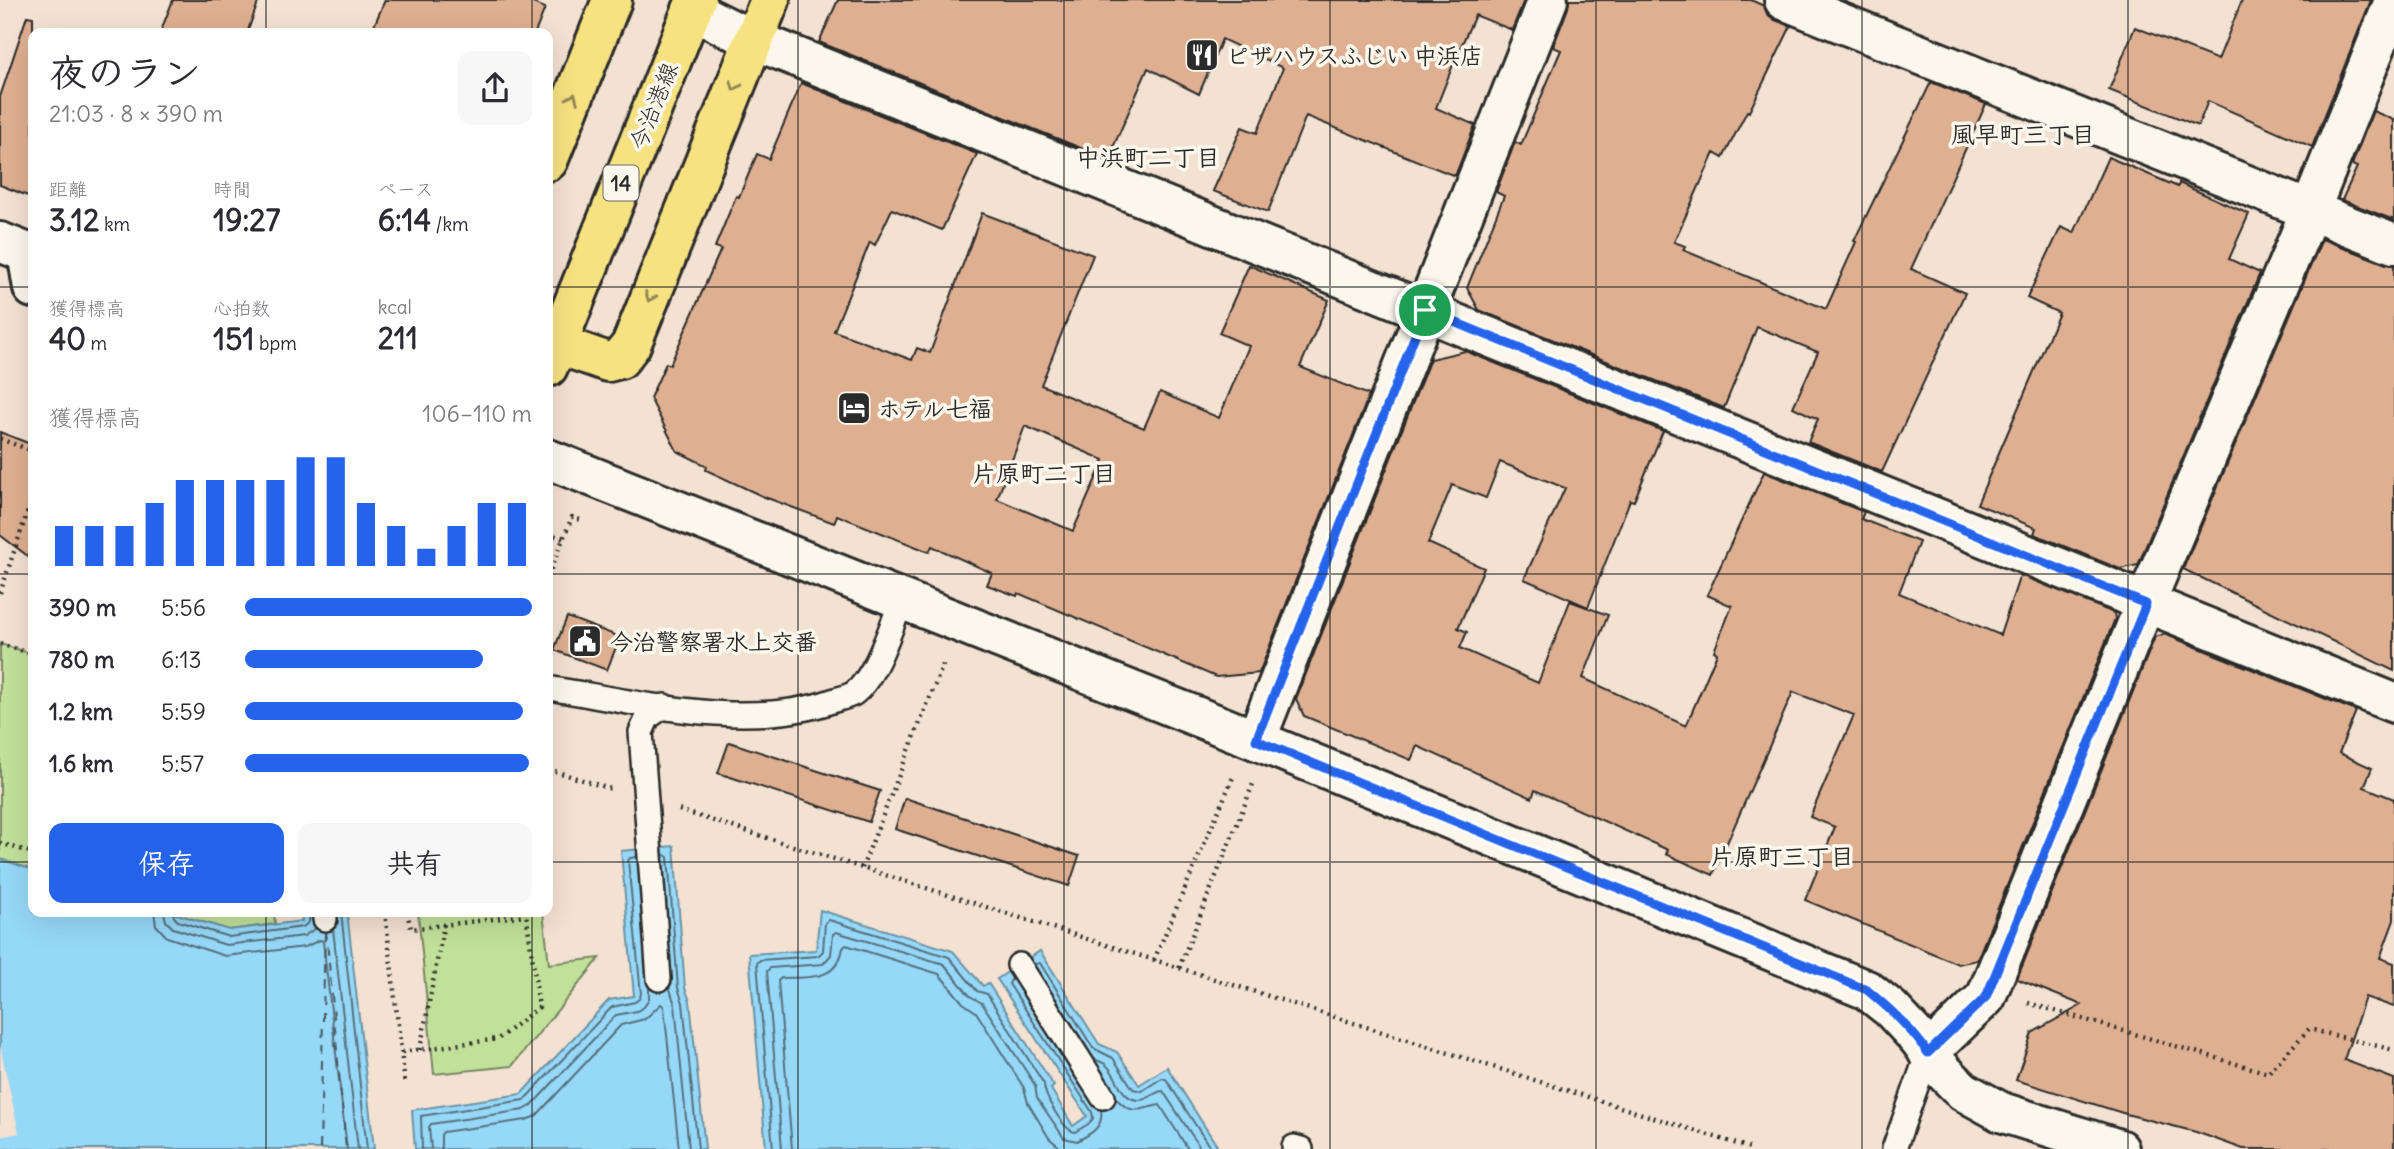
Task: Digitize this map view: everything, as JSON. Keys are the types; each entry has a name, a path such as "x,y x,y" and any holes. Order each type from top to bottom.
{"main road":[{"path":"553,148 612,0"},
{"path":"553,352 608,362 620,359 631,345 770,0"},
{"name":"今治港線","path":"553,343 686,3"}],"street":[{"path":"1250,761 1549,0"},
{"path":"1784,0 2394,244"},
{"path":"1928,1053 1986,997 2394,1"},
{"path":"686,3 754,40 2394,703"},
{"path":"553,462 902,600 1250,761 1867,990 1891,1009 1918,1038 1942,1071 1963,1091 2001,1112 2119,1149"}],"lane":[{"path":"553,689 711,714 813,708 852,694 870,675 902,600"},
{"path":"659,979 640,732 648,716 664,706"},
{"path":"1019,965 1102,1097"},
{"path":"1894,1149 1928,1053"},
{"path":"1295,1149 1294,1147 1301,1149"}],"path":[{"path":"0,439 28,450"},
{"path":"0,593 28,511"},
{"path":"553,564 572,517 584,521"},
{"path":"553,535 563,539"},
{"path":"0,644 28,652"},
{"path":"862,868 929,708 947,656"},
{"path":"1154,960 1250,761"},
{"path":"1179,968 1250,761"},
{"path":"553,771 1753,1149"},
{"path":"0,843 28,851"},
{"path":"386,917 405,1085"},
{"path":"408,917 411,929 501,917"},
{"path":"401,1052 498,1039 539,1007 526,917"},
{"path":"419,1050 444,924"},
{"path":"1988,991 2268,1073 2309,1029 2394,1050"}],"green space":[{"path":"0,644 28,652 28,868 0,859"},
{"path":"186,917 274,917 275,924 229,930"},
{"path":"418,917 544,917 549,964 600,958 512,1066 434,1074"}],"water":[{"path":"674,846 685,988 690,1001 705,1149 415,1149 412,1110 521,1094 609,1000 634,996 621,851"},
{"path":"0,859 28,868 28,917 186,917 229,930 302,921 302,917 348,917 374,1149 0,1149"},
{"path":"820,910 953,951 983,986 988,983 1054,1086 1051,1089 1073,1126 1087,1116 997,979 1040,951 1099,1044 1117,1052 1139,1085 1167,1067 1219,1149 766,1149 749,954 816,950"}],"pier":[{"path":"0,1045 19,1133 0,1137"}],"building":[{"path":"173,0 259,0 249,28 162,28"},
{"path":"385,0 526,0 545,8 537,28 373,28"},
{"path":"838,0 1524,0 1512,30 1475,15 1436,108 1475,125 1455,176 1306,116 1268,212 1213,191 1242,127 1257,133 1283,68 1222,39 1199,94 1148,68 1108,159 819,42"},
{"path":"1569,0 1751,0 1764,6 1767,14 1775,20 1791,26 1723,158 1714,153 1674,242 1685,246 1683,250 1826,309 1856,242 1854,241 1931,82 1986,104 1911,269 1965,293 1882,472 1808,442 1818,419 1793,407 1818,352 1757,327 1724,408 1479,310 1467,288 1504,196 1496,192 1515,142 1521,145 1561,50 1553,47"},
{"path":"2242,0 2371,0 2312,147 2208,101 2198,126 2109,90 2135,27 2218,60"},
{"path":"27,16 33,17 33,28 28,28 28,196 0,185 0,97"},
{"path":"801,83 977,154 942,230 892,209 875,245 870,242 834,331 912,360 917,348 930,353 982,213 1093,255 1041,385 1144,428 1160,392 1219,418 1249,346 1219,333 1249,265 1329,300 1300,367 1369,395 1259,673 1216,677 1018,593 1017,596 987,585 992,573 932,546 929,552 837,515 834,523 762,496 706,470 707,466 677,451 650,398 666,363 670,365 721,249 715,247 736,196 739,197 757,154 769,159","holes":["1025,426 1104,460 1073,531 997,499"]},
{"path":"2373,111 2394,120 2394,220 2342,200 2357,167 2352,165"},
{"path":"2108,157 2178,187 2179,183 2249,214 2229,259 2260,273 2138,565 2120,569 2034,534 2036,528 1977,504 2059,313 2027,298 2061,227 2074,233"},
{"path":"2322,239 2394,265 2394,671 2183,569"},
{"path":"1465,351 1663,431 1634,501 1630,500 1588,607 1524,579 1565,488 1500,462 1486,498 1452,485 1428,543 1484,568 1458,628 1467,632 1460,648 1538,683 1570,601 1608,615 1583,678 1686,726 1717,653 1714,651 1732,606 1707,595 1764,472 1864,512 1861,519 1919,542 1899,593 2000,635 2020,575 2114,613 2115,619 1977,960 1958,964 1805,900 1835,827 1810,817 1854,715 1793,692 1713,875 1666,854 1668,850 1535,790 1532,798 1417,746 1411,760 1304,716 1296,699 1430,359"},
{"path":"0,432 28,443 28,556 0,535"},
{"path":"567,617 620,637 607,670 554,650"},
{"path":"2164,634 2356,711 2339,753 2372,768 2364,787 2394,799 2394,920 2380,958 2394,963 2394,1007 2365,997 2344,1060 2394,1079 2394,1149 2243,1149 2196,1132 2126,1114 2016,1080 2032,1033 2082,1005 2017,979 2155,637"},
{"path":"729,742 880,791 869,822 718,773"},
{"path":"905,798 1079,856 1069,886 895,829"}],"ferry route":[{"path":"320,1149 325,930"},
{"path":"326,930 346,1149"}],"place":[{"name":"ピザハウスふじい 中浜店","path":"1202,55"},
{"name":"ホテル七福","path":"854,408"},
{"name":"今治警察署水上交番","path":"585,641"}],"district":[{"name":"風早町三丁目","path":"2023,134"},
{"name":"中浜町二丁目","path":"1148,157"},
{"name":"片原町二丁目","path":"1044,473"},
{"name":"片原町三丁目","path":"1782,856"}],"route":[{"path":"1425,310 2146,604 1986,997 1928,1053 1891,1009 1867,990 1256,740 1425,310"}]}
